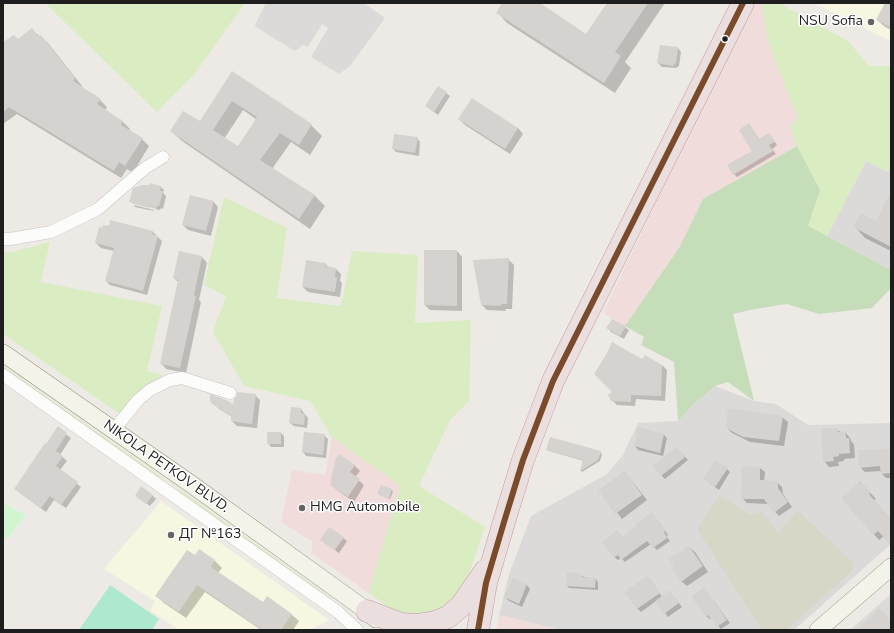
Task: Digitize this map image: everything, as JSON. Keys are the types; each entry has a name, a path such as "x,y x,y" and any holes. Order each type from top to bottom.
{"highway":[{"path":"478,630 486,583 493,558 523,460 553,382 743,3"},
{"path":"362,621 417,625 434,622 448,617 461,606 493,558"},
{"path":"362,621 384,630"}],"street":[{"path":"3,239 51,232 98,209 145,168 163,157"},
{"name":"NIKOLA PETKOV BLVD.","path":"3,353 114,430 362,621 405,630"},
{"name":"NIKOLA PETKOV BLVD.","path":"3,375 338,612 388,630"},
{"path":"114,430 138,400 150,390 170,380 182,378 230,393"},
{"path":"818,630 891,566"}],"shaded area":[{"path":"266,3 364,3 385,18 350,66 339,74 311,57 328,28 322,24 308,47 303,45 295,51 257,28 255,25"},
{"path":"752,3 762,3 767,39 798,119 790,127 797,146 703,199 679,248 625,326 603,313"},
{"name":"NSU Sofia","path":"813,3 891,3 891,41"},
{"path":"866,161 888,172 891,166 891,270 827,236"},
{"path":"715,386 754,401 776,404 808,425 891,423 891,544 794,630 561,630 499,615 509,574 531,516 607,474 623,455 638,423 678,421 693,405"},
{"path":"332,437 403,487 369,593 311,553 313,542 281,522 292,470 325,475"},
{"path":"719,496 751,515 762,512 779,533 797,510 854,563 853,570 786,630 762,630 697,529"},
{"name":"ДГ №163","path":"161,501 329,620 311,630 179,630 150,610 155,601 104,569"},
{"path":"891,594 891,630 850,630"},
{"path":"499,615 561,630 497,630"}],"green space":[{"path":"45,3 245,3 194,75 157,112"},
{"path":"762,3 779,3 848,41 869,66 891,66 891,166 888,172 866,161 827,236 808,226 820,190 797,146 790,127 798,119 767,39"},
{"path":"797,146 820,190 808,226 891,270 891,288 872,308 819,314 787,304 733,314 754,401 728,382 715,386 693,405 678,421 674,362 641,345 644,337 625,326 679,248 703,199"},
{"path":"224,197 287,228 277,298 341,306 352,251 418,255 415,323 471,320 469,401 450,420 419,486 485,527 470,571 457,597 445,607 430,615 408,616 392,610 369,593 400,486 332,437 310,401 244,386 213,332 226,296 204,285"},
{"path":"50,242 41,282 162,306 147,371 164,375 142,390 120,414 3,334 3,252 12,252"},
{"path":"3,366 161,477 163,481 161,483 3,372"},
{"path":"172,487 183,492 332,599 335,605 171,488"},
{"path":"3,503 26,515 7,539 3,537"},
{"path":"110,585 159,619 152,630 79,630"}],"building":[{"path":"502,3 540,3 586,34 607,3 648,3 615,52 621,56 604,83 496,13"},
{"path":"885,3 891,3 891,27 876,20"},
{"path":"32,28 38,36 41,35 75,78 73,81 101,99 97,104 123,121 121,125 143,138 125,166 119,162 114,171 9,107 3,112 3,42 14,35 18,39"},
{"path":"660,45 678,47 676,62 673,66 657,63"},
{"path":"232,71 312,124 299,145 280,133 260,160 315,195 299,219 170,131 183,111 200,121","holes":["232,101 257,117 238,146 213,130"]},
{"path":"438,86 447,92 434,112 425,106"},
{"path":"472,98 518,128 505,149 458,119"},
{"path":"749,123 759,139 769,133 775,142 769,145 773,151 733,175 727,165 752,151 739,130"},
{"path":"394,134 418,137 415,153 392,149"},
{"path":"150,183 161,186 160,191 163,191 159,206 157,206 157,208 151,206 150,208 129,202 133,188 140,185 149,185"},
{"path":"891,191 891,247 853,227 861,213 876,221"},
{"path":"190,195 214,201 206,231 182,225"},
{"path":"110,220 153,231 152,234 158,236 143,291 105,281 114,248 95,243 99,227 102,228 103,225 109,226"},
{"path":"424,250 457,250 457,306 424,305"},
{"path":"179,251 202,256 194,295 196,296 180,368 160,364 178,280 173,278"},
{"path":"509,258 507,304 501,304 501,306 481,305 473,260"},
{"path":"306,260 326,263 326,266 336,268 335,277 337,277 335,292 302,287"},
{"path":"612,319 626,326 620,336 606,328"},
{"path":"612,342 642,359 645,355 662,365 661,396 631,395 631,402 611,401 608,395 612,392 594,374"},
{"path":"237,392 256,394 252,424 231,421 231,416 210,401 210,394 233,404 234,399 237,396"},
{"path":"291,407 301,408 301,413 305,414 304,425 289,423"},
{"path":"728,408 783,416 779,441 743,437 726,428"},
{"path":"58,426 67,433 56,451 63,456 56,466 78,482 61,505 50,496 41,508 14,489"},
{"path":"638,427 664,434 660,453 634,446"},
{"path":"838,428 838,432 845,431 846,438 849,438 850,453 839,454 839,456 833,457 834,461 823,462 821,429"},
{"path":"267,432 281,432 281,444 267,444"},
{"path":"304,432 325,434 323,455 302,452"},
{"path":"550,437 601,451 598,460 580,471 583,460 546,450"},
{"path":"677,447 685,457 661,476 654,468 654,465"},
{"path":"891,449 891,473 881,474 880,466 859,468 858,450"},
{"path":"339,454 355,465 350,472 360,479 348,497 330,485 335,460"},
{"path":"715,460 728,468 715,487 703,479"},
{"path":"742,466 760,467 760,480 778,481 778,488 788,502 774,513 764,499 741,499"},
{"path":"625,471 642,495 615,514 598,490"},
{"path":"858,483 862,483 871,493 869,494 891,520 891,545 878,531 873,535 841,498"},
{"path":"381,485 392,489 389,499 377,494"},
{"path":"141,486 153,495 146,504 135,496"},
{"path":"652,512 665,531 664,532 667,538 653,548 647,541 621,560 618,555 614,558 602,542 617,530 622,537 637,526 635,524"},
{"path":"329,527 344,537 335,550 320,540"},
{"path":"689,546 703,566 681,582 671,568 674,566 669,559"},
{"path":"199,549 215,560 211,567 263,602 267,596 292,614 281,630 262,630 197,585 179,612 155,596 187,550 195,555"},
{"path":"567,572 582,574 582,577 596,578 595,588 566,586"},
{"path":"648,576 660,593 637,609 624,592"},
{"path":"513,578 527,584 519,604 504,597"},
{"path":"704,587 727,620 717,627 708,615 706,617 691,596"},
{"path":"670,590 679,603 664,614 655,601"},
{"path":"879,608 891,620 891,630 857,630"}],"transit line":[{"path":"478,630 486,583 504,522 523,460 553,381 743,3"}],"place":[{"name":"NSU Sofia","path":"871,22"},
{"name":"HMG Automobile","path":"302,508"},
{"name":"ДГ №163","path":"171,535"}]}
